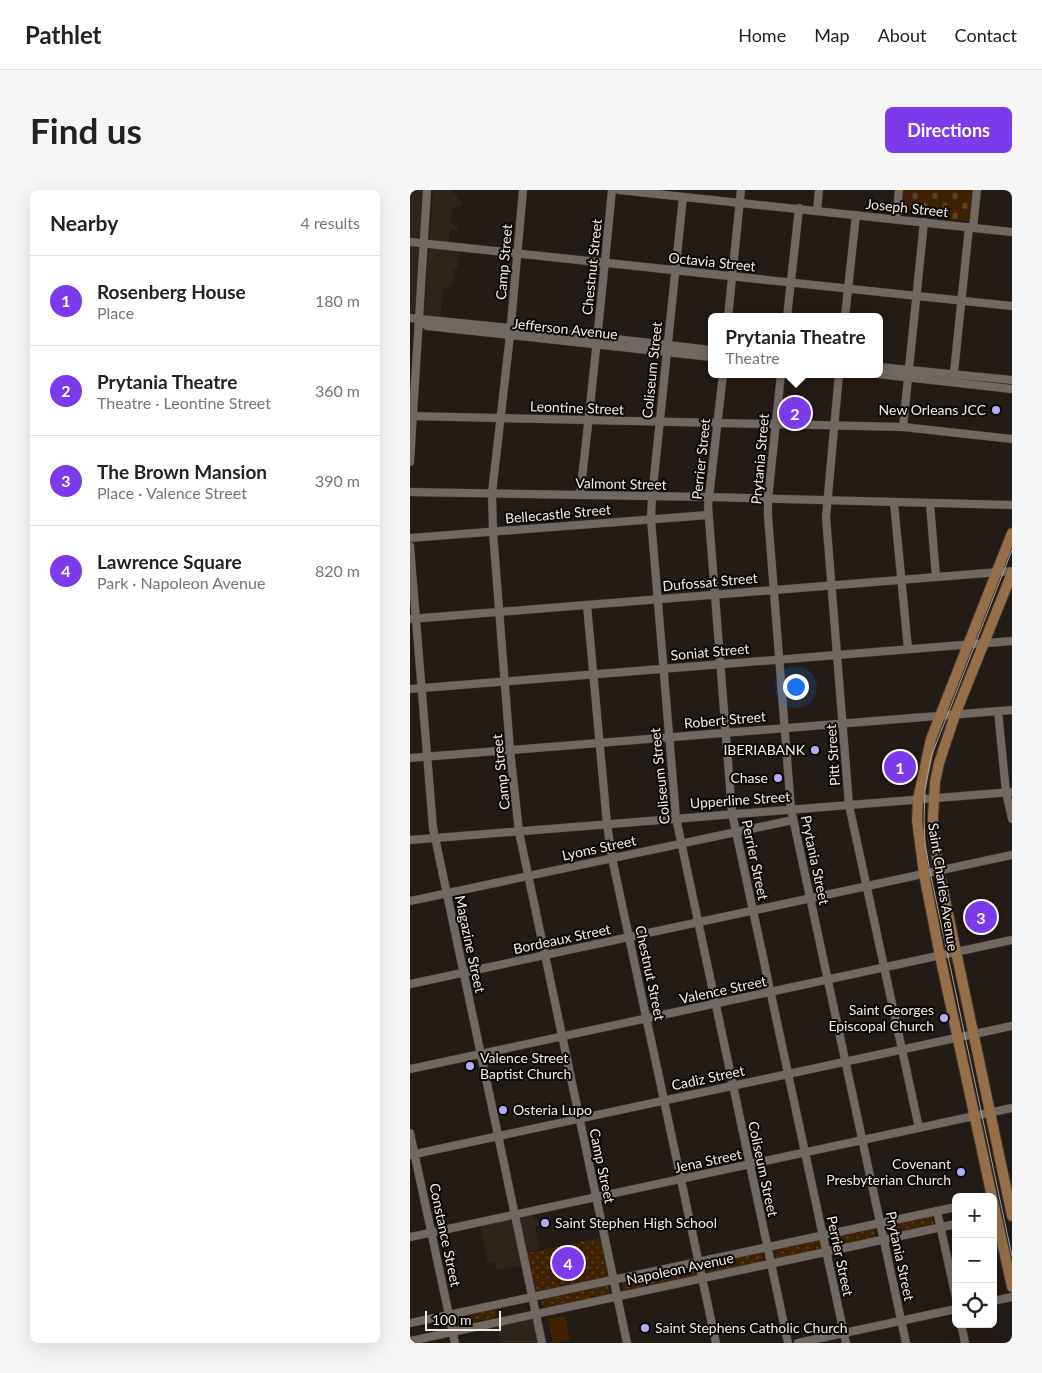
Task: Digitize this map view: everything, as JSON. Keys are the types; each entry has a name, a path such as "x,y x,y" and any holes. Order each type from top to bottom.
{"main road":[{"name":"Saint Charles Avenue","path":"992,1193 940,956 924,874 917,820 918,799 926,756 1012,532"},
{"name":"Saint Charles Avenue","path":"1012,572 954,715 939,763 933,798 933,834 939,871 990,1113 1010,1195 1012,1213"},
{"path":"997,1198 1010,1195"},
{"path":"997,1215 1012,1213"},
{"name":"Saint Charles Avenue","path":"997,1222 1010,1270 1012,1286"}],"street":[{"path":"410,462 427,190"},
{"name":"Camp Street","path":"523,190 518,254 492,493 493,532 510,750 519,832 627,1343"},
{"name":"Chestnut Street","path":"580,495 598,341 612,190"},
{"name":"Joseph Street","path":"619,190 661,192 1012,232"},
{"path":"728,313 741,190"},
{"path":"817,210 819,190"},
{"path":"896,219 899,190"},
{"path":"953,382 977,190"},
{"name":"Coliseum Street","path":"683,196 659,423 651,519 676,818 788,1343"},
{"path":"787,313 799,208"},
{"path":"845,313 856,215"},
{"path":"902,427 924,222"},
{"name":"Octavia Street","path":"410,242 1012,306"},
{"name":"Jefferson Avenue","path":"410,318 419,319 427,326 510,332 667,348 708,350"},
{"name":"Jefferson Avenue","path":"667,348 708,356"},
{"path":"883,368 953,382 1012,389"},
{"path":"883,374 954,373 1012,380"},
{"name":"Perrier Street","path":"723,378 708,497 708,515 732,813 846,1343"},
{"name":"Prytania Street","path":"781,378 768,499 773,590 791,809 906,1343"},
{"name":"Pitt Street","path":"839,378 826,517 849,805 919,1128"},
{"name":"Leontine Street","path":"412,416 902,427 1012,438"},
{"name":"Valmont Street","path":"410,492 1012,505"},
{"path":"894,503 908,649"},
{"path":"930,504 936,577"},
{"name":"Bellecastle Street","path":"410,538 708,515"},
{"name":"Magazine Street","path":"410,546 413,619 422,688 435,838 542,1343"},
{"name":"Dufossat Street","path":"413,619 1012,572"},
{"name":"Chestnut Street","path":"587,605 607,824 612,858 716,1343"},
{"name":"Soniat Street","path":"410,689 779,658 1012,641"},
{"name":"Robert Street","path":"410,758 1012,710"},
{"path":"998,711 1012,819"},
{"name":"Upperline Street","path":"410,840 1009,792"},
{"name":"Lyons Street","path":"410,901 793,820"},
{"name":"Bordeaux Street","path":"410,984 1012,855"},
{"name":"Valence Street","path":"410,1069 1012,940"},
{"name":"Cadiz Street","path":"412,1154 1012,1026"},
{"name":"Jena Street","path":"410,1237 1012,1108"},
{"name":"Constance Street","path":"410,1133 412,1154 455,1343"},
{"name":"Napoleon Avenue","path":"410,1323 952,1207"},
{"path":"937,1210 953,1283"},
{"name":"Napoleon Avenue","path":"410,1341 952,1225"},
{"path":"997,1300 1012,1297"},
{"path":"498,1304 501,1321"},
{"path":"798,1343 952,1310"},
{"path":"962,1328 966,1343"}],"shaded area":[{"path":"410,190 424,190 420,236 417,240 410,239"},
{"path":"433,190 452,190 452,193 458,194 458,200 462,201 461,206 453,208 451,223 458,226 457,230 450,229 449,243 430,240"},
{"path":"410,246 420,249 415,310 413,313 410,313"},
{"path":"431,248 460,251 457,269 454,269 452,287 444,287 440,318 424,314 428,252"},
{"path":"533,1213 535,1220 541,1219 543,1223 543,1225 535,1227 540,1249 528,1252 520,1218"},
{"path":"507,1219 512,1220 522,1265 497,1271 494,1262 488,1263 480,1225"},
{"path":"531,1318 534,1321 538,1343 501,1343 497,1327"}],"green space":[{"path":"903,190 973,190 969,221 901,214"},
{"path":"932,1214 934,1224 890,1233 888,1224"},
{"path":"873,1227 876,1237 831,1246 829,1236"},
{"path":"600,1238 608,1277 536,1292 527,1253"},
{"path":"819,1238 821,1248 776,1259 774,1248"},
{"path":"762,1251 764,1261 708,1273 706,1263"},
{"path":"694,1265 696,1276 624,1291 622,1281"},
{"path":"608,1284 610,1294 543,1308 541,1298"},
{"path":"494,1308 497,1313 495,1318 457,1326 455,1316"},
{"path":"565,1316 570,1340 553,1343 548,1319"}],"tram line":[{"path":"1012,550 931,757 925,790 924,820 925,843 930,872 1012,1256"}],"place":[{"name":"New Orleans JCC","path":"996,410"},
{"name":"Prytania Theatre","path":"795,413"},
{"name":"IBERIABANK","path":"815,750"},
{"name":"Rosenberg House","path":"900,767"},
{"name":"Chase","path":"778,778"},
{"name":"The Brown Mansion","path":"981,917"},
{"name":"Saint Georges Episcopal Church","path":"944,1018"},
{"name":"Valence Street Baptist Church","path":"470,1066"},
{"name":"Osteria Lupo","path":"503,1110"},
{"name":"Covenant Presbyterian Church","path":"961,1172"},
{"name":"Saint Stephen High School","path":"545,1223"},
{"name":"Lawrence Square","path":"568,1263"},
{"name":"Saint Stephens Catholic Church","path":"645,1328"}]}
